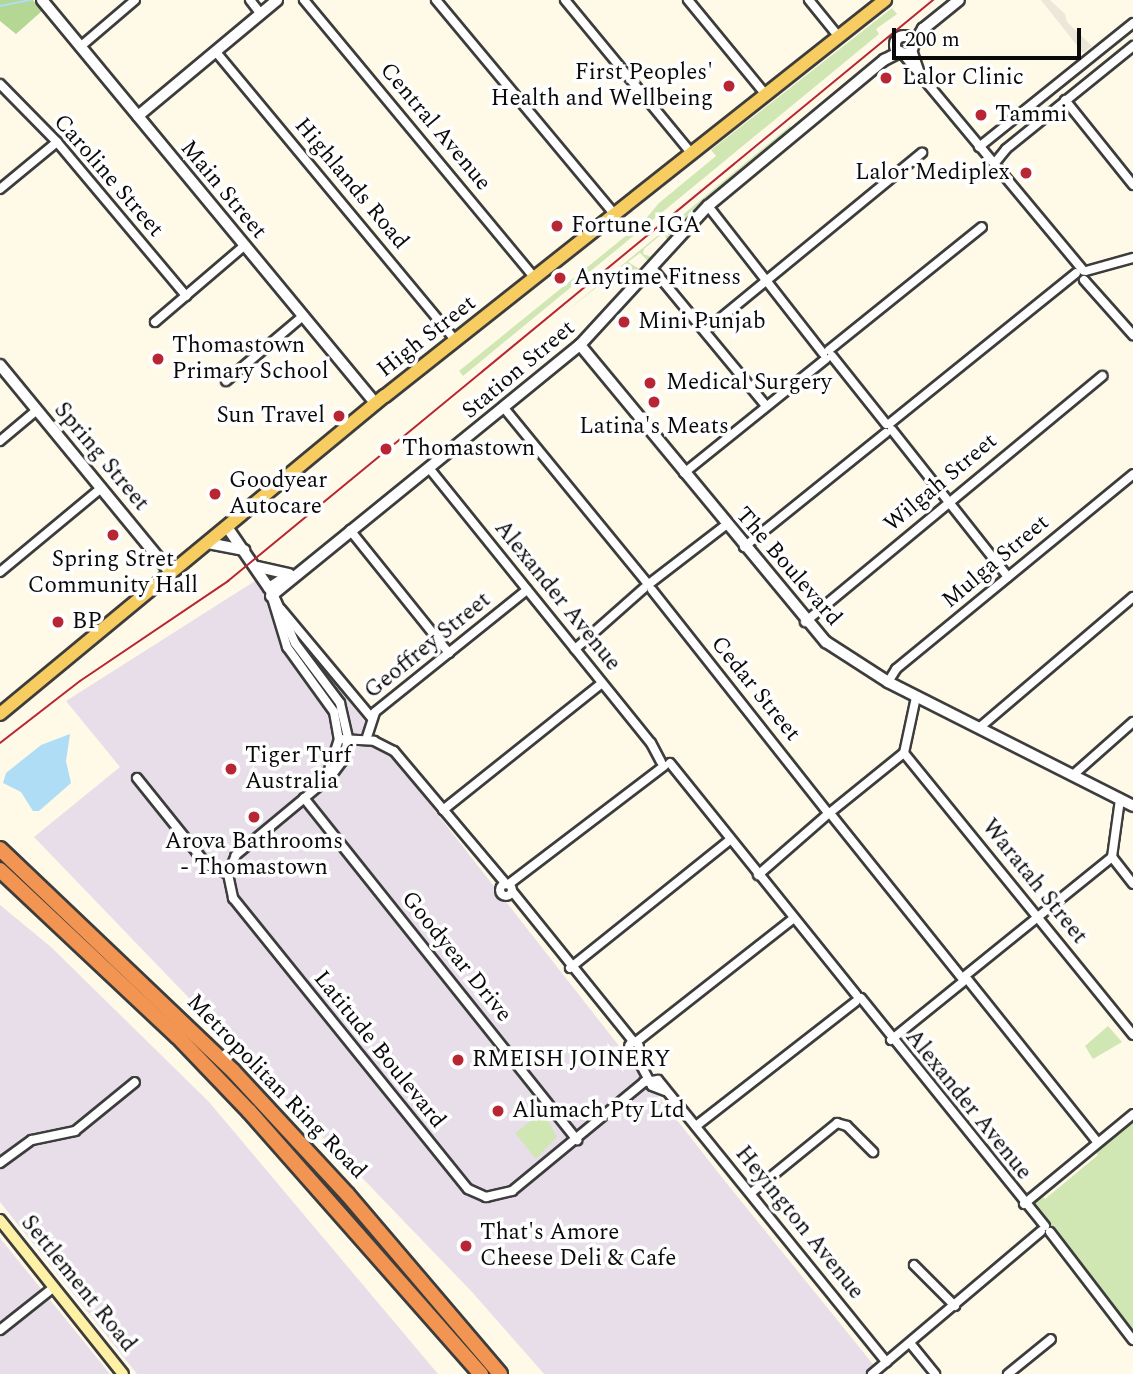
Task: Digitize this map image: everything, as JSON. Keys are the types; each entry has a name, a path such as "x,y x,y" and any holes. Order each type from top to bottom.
{"highway":[{"name":"Metropolitan Ring Road","path":"0,849 233,1071 347,1194 494,1372"},
{"name":"Metropolitan Ring Road","path":"0,870 177,1036 342,1212 440,1325 494,1372"},
{"path":"440,1325 469,1374"}],"main road":[{"name":"High Street","path":"0,714 376,404 886,0"},
{"name":"Settlement Road","path":"0,1220 124,1374"}],"street":[{"name":"Main Street","path":"42,0 376,404"},
{"path":"80,47 135,0"},
{"path":"250,0 261,13"},
{"path":"138,117 277,0"},
{"name":"Central Avenue","path":"304,0 535,278"},
{"path":"436,0 615,215"},
{"path":"565,0 692,154"},
{"path":"688,0 766,94"},
{"path":"809,0 839,37"},
{"path":"905,49 923,29 959,0"},
{"path":"979,147 1133,23"},
{"path":"923,29 906,36 905,49 921,74 1133,335"},
{"path":"994,164 1065,100 1133,46"},
{"name":"Station Street","path":"271,592 580,345 708,206 884,60 905,49"},
{"name":"Highlands Road","path":"216,52 456,341"},
{"path":"1092,57 1102,71"},
{"name":"Caroline Street","path":"0,84 57,142 186,296"},
{"path":"1065,100 1133,185"},
{"path":"0,188 57,142"},
{"path":"705,331 922,153"},
{"path":"708,206 1008,577"},
{"path":"684,473 982,227"},
{"path":"155,322 244,246"},
{"path":"744,547 1067,283 1104,266 1133,258"},
{"path":"652,268 766,406"},
{"path":"226,381 303,316"},
{"name":"The Boulevard","path":"580,345 805,622 844,656 888,682 1133,806"},
{"name":"Spring Street","path":"0,365 172,573"},
{"name":"Wilgah Street","path":"805,622 1102,376"},
{"name":"Cedar Street","path":"504,408 1098,1143"},
{"path":"0,441 37,410"},
{"name":"Alexander Avenue","path":"429,468 664,763 730,840 855,999 871,1015 1133,1340"},
{"name":"Mulga Street","path":"888,682 896,669 1133,474"},
{"path":"0,572 102,488"},
{"path":"575,649 726,525"},
{"path":"137,778 207,865 228,874 243,846 323,783 343,739 345,712 328,685 291,645 281,609 257,567 228,527"},
{"path":"350,530 449,653"},
{"path":"208,543 244,550"},
{"name":"Station Street","path":"271,592 289,574 320,554"},
{"path":"257,567 289,574"},
{"name":"Geoffrey Street","path":"366,740 371,717 527,590"},
{"path":"271,592 291,645 334,712 343,739"},
{"path":"979,728 1133,597"},
{"path":"281,609 296,622 371,717"},
{"path":"443,810 602,683"},
{"path":"320,692 328,685"},
{"path":"758,875 904,752 916,696"},
{"path":"1073,775 1133,722"},
{"name":"Heyington Avenue","path":"343,739 366,740 394,751 620,1031 635,1046 651,1081 682,1108 886,1363"},
{"name":"Waratah Street","path":"904,752 1133,1035"},
{"path":"508,889 664,763"},
{"name":"Goodyear Drive","path":"304,798 577,1140"},
{"path":"891,1040 1112,858 1120,799"},
{"path":"570,968 730,840"},
{"path":"1112,858 1133,884"},
{"name":"Latitude Boulevard","path":"228,874 233,898 465,1186 486,1197 508,1193 651,1081"},
{"path":"635,1046 793,919"},
{"path":"696,1126 855,999"},
{"path":"0,1163 32,1140 75,1131 135,1082"},
{"path":"1024,1204 1133,1114"},
{"path":"751,1193 837,1123 847,1126 873,1152"},
{"path":"872,1374 1044,1232"},
{"path":"914,1265 955,1306"},
{"path":"0,1330 54,1287"},
{"path":"1008,1374 1051,1339"},
{"path":"910,1343 935,1374"}],"shaded area":[{"path":"1041,0 1050,0 1065,14 1067,22 1092,46 1083,53"},
{"path":"255,581 724,1180 881,1374 544,1374 472,1292 34,837 120,767 66,701"},
{"path":"0,905 51,947 209,1102 438,1374 137,1374 0,1202"},
{"path":"0,1238 110,1374 0,1374"}],"green space":[{"path":"0,0 33,0 42,11 16,34 0,21"},
{"path":"892,8 897,14 876,29 879,34 463,376 459,371 643,222 659,203 716,156 711,150"},
{"path":"790,126 791,131 668,243 664,232 644,249 643,254 655,258 648,267 648,261 640,253 628,262 643,271 630,286 636,274 627,263 563,314"},
{"path":"1108,1026 1122,1042 1093,1059 1085,1046"},
{"path":"537,1116 540,1120 546,1116 557,1137 536,1159 515,1133"},
{"path":"1133,1119 1133,1332 1031,1203 1041,1195 1045,1199 1098,1155 1095,1151"}],"water":[{"path":"70,734 66,761 71,783 39,811 33,811 21,792 3,783 6,773 41,745"}],"waterway":[{"path":"0,6 30,0"}],"railway":[{"path":"0,743 80,681 228,581 933,0"}],"place":[{"name":"Lalor Clinic","path":"886,78"},
{"name":"First Peoples' Health and Wellbeing","path":"729,86"},
{"name":"Tammi","path":"981,115"},
{"name":"Lalor Mediplex","path":"1026,173"},
{"name":"Fortune IGA","path":"557,226"},
{"name":"Anytime Fitness","path":"560,278"},
{"name":"Mini Punjab","path":"624,322"},
{"name":"Thomastown Primary School","path":"158,359"},
{"name":"Medical Surgery","path":"650,383"},
{"name":"Latina's Meats","path":"654,402"},
{"name":"Sun Travel","path":"339,416"},
{"name":"Thomastown","path":"386,449"},
{"name":"Goodyear Autocare","path":"215,494"},
{"name":"Spring Stret Community Hall","path":"113,535"},
{"name":"BP","path":"58,622"},
{"name":"Tiger Turf Australia","path":"231,769"},
{"name":"Arova Bathrooms - Thomastown","path":"254,817"},
{"name":"RMEISH JOINERY","path":"458,1060"},
{"name":"Alumach Pty Ltd","path":"498,1111"},
{"name":"That's Amore Cheese Deli & Cafe","path":"466,1246"}]}
